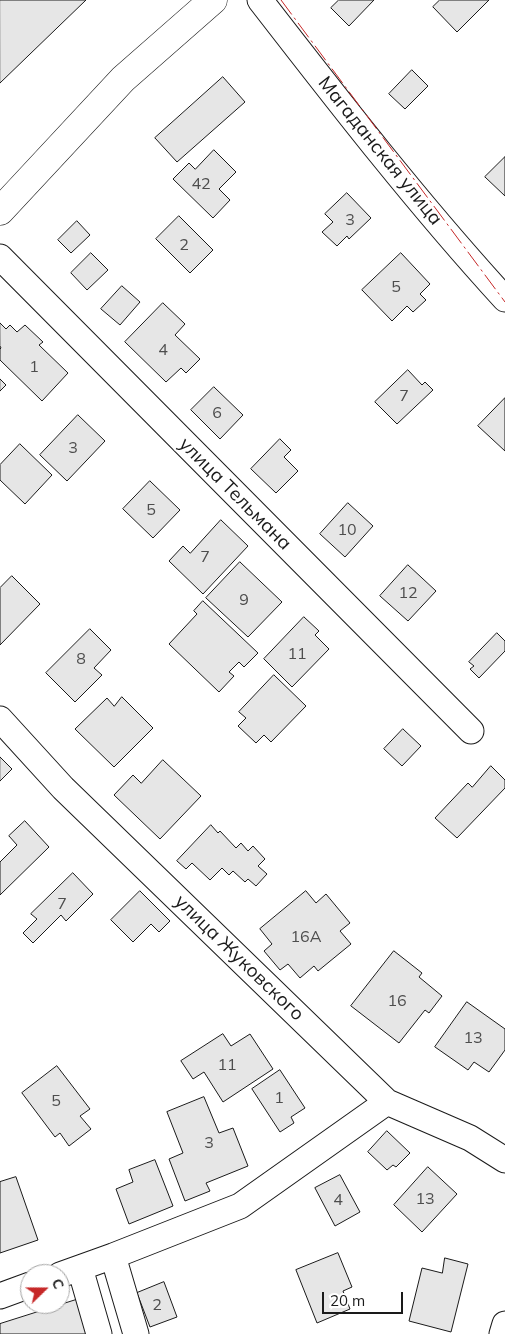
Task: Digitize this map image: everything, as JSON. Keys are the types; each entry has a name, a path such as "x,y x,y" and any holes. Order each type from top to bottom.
{"street":[{"path":"0,210 123,79 213,0"},
{"name":"Магаданская улица","path":"260,0 339,102 446,232 505,299"},
{"name":"улица Тельмана","path":"0,257 471,731"},
{"name":"улица Жуковского","path":"0,719 63,788 387,1102 470,1138 505,1160"},
{"path":"99,1334 70,1271 240,1206 387,1102"},
{"path":"113,1256 136,1334"},
{"path":"0,1296 20,1289"},
{"path":"502,1334 505,1324"}],"building":[{"path":"0,0 86,0 0,83"},
{"path":"339,0 374,0 349,26 331,8"},
{"path":"440,0 489,0 457,32 433,7"},
{"path":"412,70 428,86 405,109 389,94"},
{"path":"223,77 245,102 177,162 155,138"},
{"path":"214,150 236,172 219,189 230,200 213,218 173,179 189,163 195,169"},
{"path":"505,157 505,196 485,177"},
{"path":"347,193 371,218 349,239 347,236 337,246 322,232 333,222 325,214"},
{"path":"179,216 213,250 190,273 156,239"},
{"path":"77,221 90,235 71,253 58,240"},
{"path":"91,253 108,270 87,290 71,273"},
{"path":"401,253 430,284 420,294 426,300 413,312 407,306 392,321 362,290"},
{"path":"122,286 140,302 120,325 101,309"},
{"path":"163,303 185,324 175,335 200,359 186,373 181,368 166,382 125,342"},
{"path":"0,323 6,329 10,325 17,332 25,325 43,342 39,345 68,373 42,401 0,360"},
{"path":"408,370 422,385 425,382 433,390 397,424 375,402"},
{"path":"0,379 6,385 0,391"},
{"path":"214,387 243,415 220,439 191,410"},
{"path":"505,398 505,451 478,426"},
{"path":"78,415 105,441 67,481 40,455"},
{"path":"280,439 291,450 284,457 298,471 276,493 251,469"},
{"path":"20,444 52,475 25,504 0,480 0,465"},
{"path":"150,481 180,510 153,538 123,509"},
{"path":"348,503 373,526 345,557 320,534"},
{"path":"221,520 248,546 203,594 169,561 183,546 190,553"},
{"path":"240,562 282,602 248,637 206,598"},
{"path":"408,565 436,591 408,621 380,596"},
{"path":"12,576 40,604 0,645 0,588"},
{"path":"203,601 258,653 244,667 239,662 229,672 234,676 219,692 169,644 197,614 194,611"},
{"path":"304,617 319,631 315,635 329,649 292,687 264,659"},
{"path":"90,629 111,650 94,668 102,675 75,702 46,673"},
{"path":"497,633 505,641 505,651 479,678 470,669 474,666 469,662"},
{"path":"274,675 306,706 271,742 264,735 256,743 238,726 246,718 239,712"},
{"path":"122,697 153,728 114,767 75,729 107,698 114,706"},
{"path":"403,729 421,746 402,766 384,749"},
{"path":"0,757 12,769 0,781"},
{"path":"163,760 201,796 160,839 114,795 133,775 141,783"},
{"path":"491,766 505,780 505,788 457,838 435,818 468,783 472,787"},
{"path":"25,821 49,847 0,895 0,862 17,845 9,836"},
{"path":"211,825 218,833 220,831 236,848 241,843 248,851 253,846 265,859 258,866 267,874 256,886 248,879 245,882 233,871 229,875 222,868 210,880 192,863 186,869 177,861"},
{"path":"73,873 93,894 66,921 61,915 33,943 23,933 37,919 31,914"},
{"path":"140,891 170,921 159,932 151,924 133,942 111,920"},
{"path":"306,891 316,903 326,894 350,923 340,931 351,944 318,971 314,966 300,978 288,964 280,970 264,951 272,944 260,929"},
{"path":"394,951 422,973 419,977 442,996 429,1013 425,1010 399,1043 351,1006"},
{"path":"467,1002 505,1029 505,1050 489,1072 474,1062 468,1070 435,1047"},
{"path":"223,1034 231,1046 250,1034 273,1069 223,1102 204,1072 193,1079 181,1061"},
{"path":"57,1066 90,1109 80,1116 91,1129 69,1146 60,1133 55,1137 22,1093"},
{"path":"280,1070 305,1108 291,1117 294,1123 280,1132 252,1089"},
{"path":"204,1097 219,1133 233,1128 248,1166 206,1183 210,1191 185,1201 169,1159 183,1153 167,1112"},
{"path":"387,1131 410,1153 396,1167 393,1165 387,1170 368,1152"},
{"path":"155,1160 173,1206 129,1224 116,1189 133,1182 129,1170"},
{"path":"428,1167 457,1194 422,1232 394,1205"},
{"path":"340,1175 360,1212 335,1226 315,1188"},
{"path":"16,1177 38,1240 0,1253 0,1182"},
{"path":"338,1253 352,1287 343,1291 350,1309 317,1323 296,1270"},
{"path":"445,1258 468,1264 451,1332 409,1321 422,1268 442,1273"},
{"path":"164,1282 177,1317 150,1327 137,1293"},
{"path":"79,1299 90,1334 0,1334 0,1324 32,1314 70,1314 70,1302"}],"power":[{"path":"281,0 505,302"}]}
